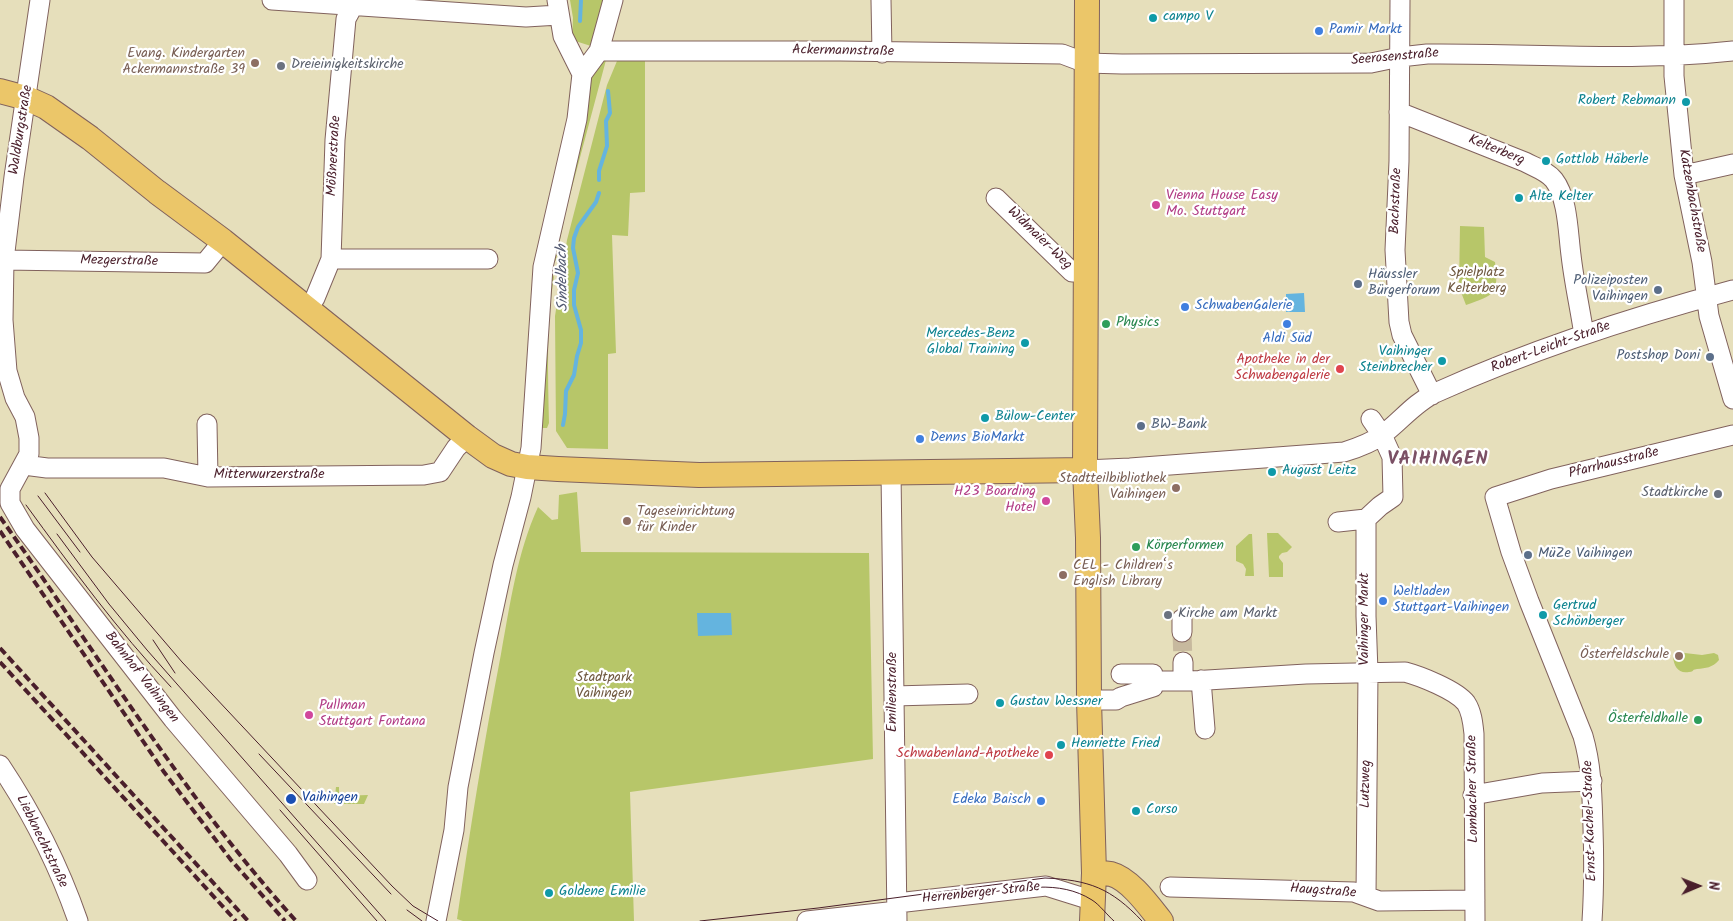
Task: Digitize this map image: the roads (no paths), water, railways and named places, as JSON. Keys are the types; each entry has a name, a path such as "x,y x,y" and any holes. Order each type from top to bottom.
{"main road":[{"path":"1087,0 1085,470 1088,538 1089,700 1094,873 1093,911"},
{"path":"0,91 26,98 46,107 74,126 157,192 223,241 467,438 501,460 527,467 699,475 1085,470"},
{"path":"1094,873 1111,874 1120,879 1146,903 1161,921"}],"street":[{"name":"Waldburgstraße","path":"24,465 29,454 25,417 15,398 7,371 2,320 4,260 40,0"},
{"path":"272,0 353,3 526,17 558,7 563,36 582,74"},
{"path":"437,912 454,830 458,787 484,653 531,448 543,267 577,119 582,74 599,51 613,0"},
{"path":"881,0 882,53"},
{"name":"Bachstraße","path":"1400,0 1395,250 1399,322 1402,335 1432,395"},
{"name":"Katzenbachstraße","path":"1674,0 1674,88 1684,175 1702,262 1710,321 1733,399"},
{"name":"Mößnerstraße","path":"307,309 315,298 331,259 335,140 346,18 353,3"},
{"name":"Ackermannstraße","path":"599,51 840,51 1062,54 1086,63"},
{"name":"Seerosenstraße","path":"1086,63 1371,63 1419,54 1635,56 1733,51"},
{"name":"Kelterberg","path":"1399,112 1525,162 1544,172 1554,181 1563,199 1584,335"},
{"path":"1684,175 1733,164"},
{"name":"Widmaier-Weg","path":"996,198 1072,272 1086,272"},
{"name":"Mezgerstraße","path":"4,260 205,262 223,241"},
{"path":"331,259 488,259"},
{"name":"Robert-Leicht-Straße","path":"1382,435 1414,407 1432,395 1467,379 1584,335 1733,290"},
{"path":"1338,522 1366,519 1393,497 1392,457 1382,435 1371,419"},
{"path":"207,424 208,477"},
{"path":"1085,470 1130,468 1240,453 1344,452 1360,447 1382,435"},
{"name":"Pfarrhausstraße","path":"1495,497 1551,479 1733,435"},
{"name":"Mitterwurzerstraße","path":"24,465 47,468 164,468 208,477 424,475 440,472 456,448 467,438"},
{"name":"Bahnhof Vaihingen","path":"24,465 10,490 10,503 25,529 173,719 288,854 307,880"},
{"name":"Emilienstraße","path":"891,472 897,912"},
{"name":"Ernst-Kachel-Straße","path":"1495,497 1511,552 1583,736 1588,754 1592,781 1594,867 1592,921"},
{"name":"Vaihinger Markt","path":"1121,674 1153,674 1154,681 1368,672 1366,519"},
{"path":"1182,662 1192,680 1205,729"},
{"name":"Lombacher Straße","path":"1368,672 1405,672 1416,675 1454,693 1466,703 1472,719 1474,734 1475,921"},
{"name":"Lutzweg","path":"1366,896 1368,672"},
{"path":"1089,700 1116,700 1153,687 1154,681"},
{"path":"894,696 968,694"},
{"name":"Liebknechtstraße","path":"0,765 47,848 78,921"},
{"path":"1473,795 1542,784 1592,781"},
{"name":"Herrenberger Straße","path":"806,921 897,912 1046,886 1093,911"},
{"name":"Haugstraße","path":"1170,887 1354,892 1379,901 1475,900"}],"water":[{"path":"1304,293 1305,312 1286,312 1286,294"},
{"path":"697,613 731,613 732,635 698,636"}],"waterway":[{"name":"Sindelbach","path":"580,21 581,0"},
{"name":"Sindelbach","path":"599,180 599,171 607,146 606,121 610,113 608,91"},
{"name":"Sindelbach","path":"563,425 566,391 574,375 581,343 581,330 574,305 574,290 578,273 573,248 574,238 578,227 596,202 599,193"}],"tunnel":[{"path":"1182,632 1183,662"}],"tram line":[{"path":"45,493 92,557 182,662 392,886 413,906 438,921"},
{"path":"38,496 80,552"},
{"path":"26,505 114,621 171,687"},
{"path":"57,534 109,604 147,650 386,921"},
{"path":"153,640 175,673"},
{"path":"259,754 391,894"},
{"path":"280,810 377,921"},
{"path":"700,921 818,908 1045,878 1074,881 1098,888 1120,901 1142,921"},
{"path":"983,893 1039,887 1066,889 1092,900 1114,921"},
{"path":"407,910 422,921"}],"railway":[{"path":"0,517 179,775 255,874 296,921"},
{"path":"0,531 164,772 231,860 285,921"},
{"path":"0,648 248,921"},
{"path":"0,662 236,921"}],"place":[{"name":"campo V","path":"1153,18"},
{"name":"Pamir Markt","path":"1319,31"},
{"name":"Evang. Kindergarten Ackermannstraße 39","path":"255,63"},
{"name":"Dreieinigkeitskirche","path":"281,66"},
{"name":"Robert Rebmann","path":"1686,102"},
{"name":"Gottlob Häberle","path":"1546,161"},
{"name":"Alte Kelter","path":"1519,198"},
{"name":"Vienna House Easy Mo. Stuttgart","path":"1156,205"},
{"name":"Häussler Bürgerforum","path":"1358,284"},
{"name":"Polizeiposten Vaihingen","path":"1658,290"},
{"name":"SchwabenGalerie","path":"1185,307"},
{"name":"Physics","path":"1106,324"},
{"name":"Aldi Süd","path":"1287,324"},
{"name":"Mercedes-Benz Global Training","path":"1025,343"},
{"name":"Postshop Doni","path":"1710,357"},
{"name":"Vaihinger Steinbrecher","path":"1442,361"},
{"name":"Apotheke in der Schwabengalerie","path":"1340,369"},
{"name":"Bülow-Center","path":"985,418"},
{"name":"BW-Bank","path":"1141,426"},
{"name":"Denns BioMarkt","path":"920,439"},
{"name":"August Leitz","path":"1272,472"},
{"name":"Stadtteilbibliothek Vaihingen","path":"1176,488"},
{"name":"Stadtkirche","path":"1718,494"},
{"name":"H23 Boarding Hotel","path":"1046,501"},
{"name":"Tageseinrichtung für Kinder","path":"627,521"},
{"name":"Körperformen","path":"1136,547"},
{"name":"MüZe Vaihingen","path":"1528,555"},
{"name":"CEL - Children‘s English Library","path":"1063,575"},
{"name":"Weltladen Stuttgart-Vaihingen","path":"1383,601"},
{"name":"Kirche am Markt","path":"1168,615"},
{"name":"Gertrud Schönberger","path":"1543,615"},
{"name":"Österfeldschule","path":"1679,656"},
{"name":"Gustav Wessner","path":"1000,703"},
{"name":"Pullman Stuttgart Fontana","path":"309,715"},
{"name":"Österfeldhalle","path":"1698,720"},
{"name":"Henriette Fried","path":"1061,745"},
{"name":"Schwabenland-Apotheke","path":"1049,755"},
{"name":"Vaihingen","path":"291,799"},
{"name":"Edeka Baisch","path":"1041,801"},
{"name":"Corso","path":"1136,811"},
{"name":"Goldene Emilie","path":"549,893"}],"district":[{"name":"VAIHINGEN","path":"1438,461"}],"park label":[{"name":"Spielplatz Kelterberg","path":"1477,282"},
{"name":"Stadtpark Vaihingen","path":"604,688"}]}
